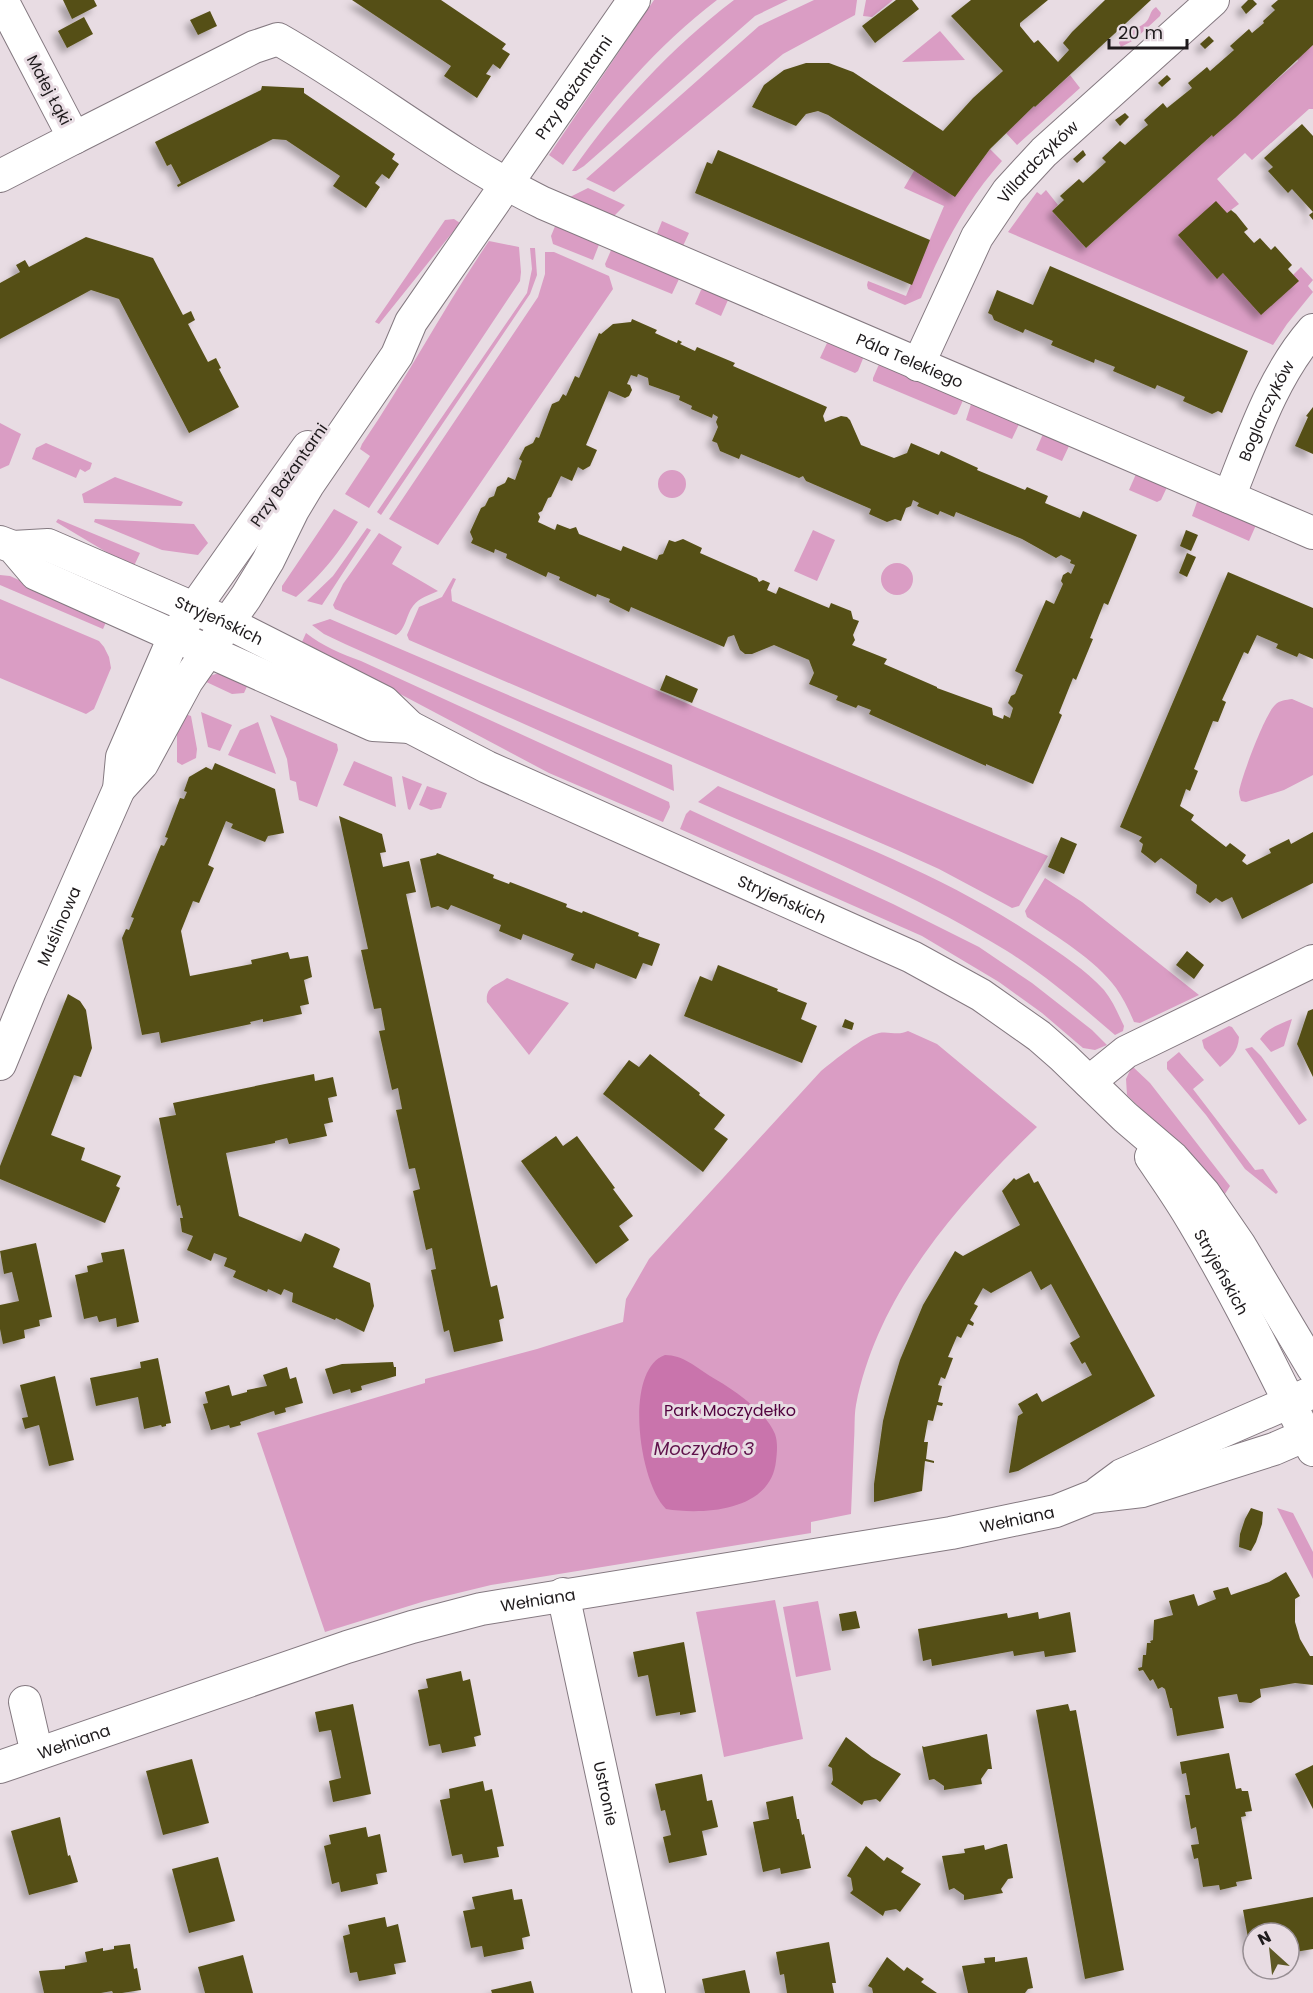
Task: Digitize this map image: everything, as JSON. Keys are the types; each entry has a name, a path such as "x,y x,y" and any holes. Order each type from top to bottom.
{"street":[{"name":"Małej Łąki","path":"0,176 74,138 2,0"},
{"name":"Przy Bażantarni","path":"207,651 246,597 308,485 397,355 411,322 634,0"},
{"name":"Villardczyków","path":"918,365 977,237 1008,191 1044,152 1213,0"},
{"name":"Pála Telekiego","path":"74,138 254,47 278,39 317,61 506,185 555,209 1313,533"},
{"name":"Przy Bażantarni","path":"174,637 380,344 411,322"},
{"name":"Boglarczyków","path":"1229,497 1261,418 1282,375 1313,330"},
{"name":"Stryjeńskich","path":"6,545 48,545 228,623 384,702 410,728 555,798 921,962 1005,1010 1039,1036 1125,1117 1173,1158 1204,1193 1239,1244 1313,1368"},
{"name":"Stryjeńskich","path":"6,545 36,574 174,637 373,725 410,728"},
{"name":"Muślinowa","path":"0,1064 119,789 122,757 174,637"},
{"name":"Muślinowa","path":"119,789 142,764 171,708 207,651"},
{"path":"1089,1082 1126,1052 1313,961"},
{"name":"Stryjeńskich","path":"1125,1117 1193,1220 1267,1356 1301,1397 1311,1440"},
{"name":"Wełniana","path":"0,1767 347,1647 481,1609 951,1533 1056,1511 1091,1497 1122,1476 1301,1397"},
{"name":"Wełniana","path":"1091,1497 1142,1491 1274,1449 1311,1440"},
{"name":"Ustronie","path":"563,1594 649,1993"},
{"path":"25,1702 37,1754"}],"green space":[{"path":"654,0 717,0 674,37 634,77 563,165 549,155"},
{"path":"734,0 788,0 755,16 584,166 572,171 607,124 646,79 688,38"},
{"path":"814,0 857,0 855,15 783,54 614,192 586,179 759,26"},
{"path":"866,0 893,0 872,17 863,16"},
{"path":"1156,7 1161,13 1160,16 1134,40 1121,47 1119,43 1124,34 1145,23"},
{"path":"940,31 965,60 902,62"},
{"path":"1313,45 1313,109 1309,109 1252,160 1245,153 1217,179 1239,204 1227,213 1218,278 1223,273 1293,275 1301,267 1313,280 1308,286 1313,292 1273,345 1008,232 1037,192 1041,195 1046,190 1058,205 1052,211 1086,248 1298,61 1297,58"},
{"path":"1070,75 1080,88 1017,145 1006,133"},
{"path":"990,149 1002,161 966,209 937,261 921,298 905,305 868,289 868,281 906,296 944,206 904,188 914,171 968,179"},
{"path":"588,188 625,205 610,220 568,198"},
{"path":"454,219 460,223 379,324 375,322 445,220"},
{"path":"662,221 689,233 683,246 656,236"},
{"path":"556,224 600,242 593,260 553,244 551,236"},
{"path":"489,241 519,247 520,281 369,508 345,494 370,456 360,449 362,444"},
{"path":"530,248 535,248 537,275 530,294 381,515 377,512 527,293 532,269"},
{"path":"612,248 678,275 679,279 672,294 606,267 605,264"},
{"path":"545,252 554,252 609,276 613,289 438,545 389,519 538,297 545,274"},
{"path":"706,288 726,296 728,300 721,316 695,304 701,290"},
{"path":"830,341 864,356 858,371 855,373 820,358"},
{"path":"880,362 964,398 957,414 954,415 873,381"},
{"path":"972,401 1019,424 1012,439 966,420"},
{"path":"0,423 21,434 9,465 0,469"},
{"path":"1043,434 1068,442 1069,446 1062,461 1036,450"},
{"path":"46,443 92,463 90,469 85,472 80,469 76,478 32,459 36,448"},
{"path":"672,470 682,474 686,484 682,494 672,498 662,494 658,484 662,474"},
{"path":"1136,474 1168,485 1161,500 1157,502 1129,490"},
{"path":"115,477 183,502 181,506 84,503 82,494"},
{"path":"1203,499 1256,525 1249,541 1192,516 1197,502"},
{"path":"334,509 358,522 330,562 296,597 282,591 282,586"},
{"path":"58,519 140,553 133,568 56,522"},
{"path":"95,519 194,524 208,543 198,555 162,550 94,522"},
{"path":"367,528 371,530 322,605 307,601 333,576"},
{"path":"813,530 835,540 817,581 794,571"},
{"path":"379,533 402,547 392,564 438,591 415,603 402,629 396,635 335,609 333,605 343,584"},
{"path":"897,563 908,568 913,579 908,590 897,595 886,590 881,579 886,568"},
{"path":"0,575 10,576 107,620 103,629 0,585"},
{"path":"453,578 456,579 451,590 452,601 1048,856 1019,906 1012,908 939,869 897,850 409,640 407,635 419,607 442,597"},
{"path":"0,599 99,641 109,657 111,668 94,709 86,714 0,678"},
{"path":"330,619 672,765 674,791 345,644 324,634 312,625"},
{"path":"306,633 339,652 669,802 670,807 663,822 549,773 302,642"},
{"path":"222,672 250,680 244,693 232,694 200,679"},
{"path":"1292,699 1313,708 1313,775 1284,790 1246,802 1241,801 1239,792 1241,785 1265,720 1277,703"},
{"path":"201,712 232,725 220,751 208,747"},
{"path":"185,714 191,716 197,749 196,758 182,765 177,762 177,730"},
{"path":"270,715 337,744 338,750 317,807 299,800 296,782 290,780 287,759"},
{"path":"258,722 276,774 228,755 240,730"},
{"path":"354,761 392,777 396,807 343,785"},
{"path":"402,776 422,784 410,810 408,809"},
{"path":"427,786 447,793 441,808 431,810 419,805"},
{"path":"718,786 923,873 1002,915 1064,956 1097,983 1113,1003 1124,1026 1123,1031 1115,1035 1021,960 970,929 855,871 698,802"},
{"path":"690,810 893,904 979,947 1032,983 1092,1030 1107,1045 1095,1050 1083,1048 1042,1013 999,982 922,936 680,829"},
{"path":"1045,878 1082,902 1199,995 1140,1023 1134,1022 1119,992 1098,968 1075,949 1027,917 1025,911"},
{"path":"507,978 569,1003 529,1055 487,1002 490,989"},
{"path":"1292,1019 1284,1046 1271,1052 1260,1039 1270,1029"},
{"path":"1229,1026 1239,1037 1237,1047 1220,1067 1204,1048 1202,1040"},
{"name":"Park Moczydełko","path":"908,1031 937,1044 1037,1127 978,1187 951,1219 902,1288 882,1325 867,1364 856,1405 851,1514 811,1522 811,1533 491,1585 425,1601 325,1632 257,1433 425,1383 425,1379 537,1349 623,1322 626,1299 649,1259 821,1071 849,1049 872,1035"},
{"path":"1252,1047 1307,1120 1299,1125 1245,1049"},
{"path":"1179,1052 1204,1080 1193,1089 1255,1170 1263,1169 1278,1192 1276,1194 1245,1169 1206,1115 1167,1069 1167,1062"},
{"path":"1132,1066 1150,1083 1230,1186 1223,1197 1199,1167 1127,1095 1126,1079"},
{"path":"1277,1508 1293,1513 1313,1552 1313,1579"},
{"path":"775,1600 803,1739 724,1757 696,1612"},
{"path":"818,1601 831,1670 796,1677 783,1607"}],"water":[{"name":"Moczydło 3","path":"665,1355 683,1359 728,1387 756,1409 770,1425 776,1437 776,1461 771,1478 762,1490 749,1500 716,1510 681,1511 666,1509 656,1496 643,1453 640,1403 644,1382 652,1365"}],"building":[{"path":"63,0 94,0 97,6 72,19"},
{"path":"352,0 441,0 506,44 502,49 510,54 500,69 493,64 486,74 491,76 477,98 444,76 451,66"},
{"path":"896,0 912,0 919,9 875,43 862,26"},
{"path":"971,0 1048,0 1020,23 1020,26 1034,43 1038,40 1058,62 1069,50 1063,43 1105,0 1151,0 990,149 955,197 828,115 818,111 806,114 796,126 752,107 764,85 784,70 806,63 829,63 853,72 943,131 973,98 1003,71 951,16"},
{"path":"1248,0 1253,0 1257,4 1246,14 1241,7"},
{"path":"1278,0 1313,0 1313,45 1235,118 1213,137 1212,135 1086,248 1052,211 1064,200 1060,196 1079,179 1083,183 1106,162 1102,158 1120,141 1125,145 1148,125 1144,120 1163,103 1167,108 1192,88 1188,83 1207,67 1210,71 1234,50 1230,46 1249,29 1252,33 1264,23 1263,21 1275,10 1271,6"},
{"path":"210,11 217,26 198,35 190,20"},
{"path":"84,17 93,34 67,48 58,31"},
{"path":"1209,36 1214,41 1205,49 1200,44"},
{"path":"1167,75 1171,79 1162,87 1158,83"},
{"path":"262,86 304,88 304,93 395,154 392,159 399,164 389,179 382,174 375,183 380,187 366,208 333,186 340,176 286,140 273,139 178,187 177,185 181,183 171,164 167,166 155,142 261,90"},
{"path":"1125,113 1129,117 1120,126 1115,120"},
{"path":"1302,124 1313,136 1313,212 1292,189 1288,193 1268,171 1273,167 1264,158"},
{"path":"718,150 930,240 912,285 695,193 707,162 712,164"},
{"path":"1083,150 1086,155 1077,163 1073,159"},
{"path":"1216,201 1227,213 1231,210 1236,214 1248,229 1244,232 1254,243 1260,238 1271,250 1275,246 1292,265 1288,269 1299,281 1261,315 1223,273 1217,279 1178,235"},
{"path":"86,237 153,258 183,315 191,311 195,320 188,324 208,362 216,358 221,368 219,369 239,407 189,433 119,299 91,290 0,339 0,283 20,272 16,265 25,260 29,267"},
{"path":"1050,266 1248,351 1222,413 1218,411 1212,414 1183,401 1185,397 1157,385 1155,389 1113,371 1115,367 1095,359 1094,363 1051,345 1053,341 1025,329 1023,333 994,320 988,313 997,290 1033,305"},
{"path":"632,319 657,330 655,333 677,343 678,340 682,342 680,344 695,351 697,347 735,363 733,366 827,407 823,416 825,422 841,416 847,417 861,445 894,458 907,453 911,443 939,455 941,451 978,468 977,470 1025,490 1027,487 1048,496 1045,503 1080,518 1083,511 1137,535 1108,605 1104,603 1090,638 1093,639 1076,680 1073,678 1059,713 1062,715 1033,784 986,764 986,766 869,714 871,710 858,705 856,708 836,700 838,696 809,684 814,673 809,660 774,645 752,654 745,654 740,650 734,635 728,637 724,647 631,607 629,612 609,602 610,599 597,594 596,597 559,580 560,577 548,572 546,577 506,558 507,554 495,549 494,553 471,543 473,539 470,532 481,508 485,506 489,498 494,496 497,487 505,483 508,477 515,480 522,461 519,459 525,447 533,443 536,437 539,438 552,404 559,401 563,394 566,396 575,376 579,378 599,333 601,334 613,324 631,322","holes":["638,374 648,378 649,385 680,396 679,400 692,406 691,409 712,418 713,414 718,417 716,422 718,427 712,441 717,443 720,451 739,459 741,454 799,478 803,476 806,481 871,509 869,514 887,522 895,519 901,521 906,508 911,506 913,500 919,503 917,506 938,515 940,511 954,517 956,512 1022,539 1056,558 1061,555 1071,560 1070,563 1075,565 1071,574 1068,572 1063,575 1061,581 1063,584 1054,604 1046,600 1015,671 1023,675 1015,694 1011,696 1008,703 1013,708 1010,718 1004,715 1003,719 993,715 992,708 937,688 884,664 887,659 852,645 855,640 853,635 859,621 853,619 851,611 831,603 829,608 779,587 776,594 767,590 770,583 763,580 759,582 757,578 700,553 702,548 683,539 675,542 669,540 663,554 659,555 657,560 623,546 621,551 579,534 576,527 570,529 557,524 555,530 538,522 540,517 538,513 542,511 548,498 551,497 561,476 572,481 578,467 583,470 590,466 597,450 586,445 609,391 625,398 632,390 627,384 631,375 637,377"]},
{"path":"1313,407 1313,454 1295,446 1308,417 1306,416"},
{"path":"1186,530 1198,535 1191,551 1180,546"},
{"path":"1187,553 1196,557 1187,577 1179,573"},
{"path":"1228,572 1313,608 1313,659 1299,653 1297,657 1276,648 1278,644 1257,635 1248,654 1244,652 1222,700 1226,702 1218,722 1213,721 1194,769 1198,771 1190,791 1186,789 1180,806 1194,815 1191,820 1226,847 1230,843 1246,855 1242,861 1247,865 1271,853 1269,849 1289,839 1291,844 1313,832 1313,883 1242,919 1232,897 1222,902 1216,898 1210,903 1196,893 1197,885 1168,863 1161,858 1155,863 1141,852 1143,844 1139,841 1142,837 1120,827"},
{"path":"666,675 698,689 692,703 660,690"},
{"path":"215,763 275,789 284,833 268,836 265,842 231,828 233,824 226,821 208,865 214,868 199,903 193,901 181,931 190,976 252,964 251,960 288,952 290,959 308,956 312,977 304,980 309,1004 300,1006 302,1014 263,1022 263,1019 250,1022 251,1024 161,1043 159,1032 142,1035 122,938 126,929 129,930 134,918 131,917 161,845 164,846 168,838 165,837 180,798 184,799 187,792 184,791 189,777 206,767 212,770"},
{"path":"339,816 382,834 386,852 380,853 383,867 409,861 416,892 406,894 491,1287 497,1285 504,1318 499,1320 503,1341 454,1352 449,1330 444,1332 431,1270 436,1269 432,1248 426,1250 413,1191 420,1189 415,1168 409,1169 396,1110 402,1109 398,1088 392,1090 379,1031 385,1030 381,1008 374,1009 361,950 368,949"},
{"path":"1061,837 1077,844 1064,874 1048,867"},
{"path":"437,853 494,875 493,878 509,884 510,882 567,904 566,907 582,913 583,911 639,933 638,936 660,944 652,966 643,963 636,979 596,963 594,969 571,960 574,954 523,934 521,940 499,931 501,925 451,905 448,910 438,906 431,908 420,859"},
{"path":"1187,951 1204,965 1194,979 1176,965"},
{"path":"718,965 807,1003 801,1019 817,1026 802,1063 684,1016 700,976 712,981"},
{"path":"68,994 80,1001 86,1010 92,1048 81,1077 74,1075 51,1135 85,1148 81,1160 121,1176 116,1186 120,1188 105,1223 0,1179 0,1166"},
{"path":"1313,1009 1313,1077 1297,1044 1308,1011"},
{"path":"845,1019 854,1023 852,1030 842,1027"},
{"path":"650,1054 725,1115 714,1129 728,1139 703,1172 603,1094 629,1060 639,1067"},
{"path":"314,1074 315,1081 333,1077 337,1096 328,1098 333,1122 324,1124 327,1136 289,1144 287,1138 275,1141 275,1143 226,1153 239,1216 301,1242 305,1233 337,1247 340,1249 333,1267 370,1283 374,1306 364,1332 336,1318 335,1320 292,1302 293,1293 284,1289 281,1295 268,1289 267,1292 233,1277 236,1271 224,1266 227,1258 214,1253 211,1261 187,1250 193,1236 182,1232 180,1218 183,1218 180,1205 177,1206 159,1118 176,1115 173,1103"},
{"path":"556,1136 563,1146 577,1136 633,1216 619,1226 629,1240 596,1264 521,1161"},
{"path":"1029,1173 1034,1183 1038,1181 1155,1396 1018,1471 1009,1473 1018,1416 1023,1413 1018,1404 1037,1393 1042,1402 1092,1375 1085,1362 1082,1364 1070,1343 1080,1337 1051,1284 1041,1290 1031,1271 991,1293 983,1288 974,1304 978,1306 970,1320 974,1323 973,1326 968,1324 961,1338 957,1336 948,1357 953,1358 947,1374 945,1379 941,1377 938,1385 942,1386 938,1402 943,1403 942,1406 937,1405 933,1421 928,1420 924,1442 928,1442 926,1459 934,1463 925,1461 922,1491 874,1502 874,1484 883,1421 900,1360 923,1305 955,1251 963,1256 1020,1225 1002,1191 1014,1178 1016,1180"},
{"path":"36,1243 52,1317 39,1320 40,1326 24,1330 25,1338 3,1344 0,1329 0,1305 19,1301 12,1272 4,1274 0,1251"},
{"path":"124,1249 139,1322 117,1327 116,1318 99,1322 97,1316 84,1319 75,1275 88,1272 87,1266 103,1262 101,1253"},
{"path":"158,1358 171,1423 162,1427 161,1425 144,1429 138,1397 96,1406 90,1378 141,1368 140,1362"},
{"path":"393,1362 396,1367 396,1376 361,1386 362,1390 351,1393 350,1389 333,1394 325,1369 342,1364"},
{"path":"287,1367 290,1379 296,1377 303,1403 285,1408 286,1412 275,1415 274,1411 240,1422 241,1425 230,1428 229,1425 211,1430 203,1404 208,1403 205,1392 229,1385 232,1396 267,1386 263,1375"},
{"path":"55,1376 74,1460 49,1466 39,1425 25,1429 22,1418 28,1417 20,1385"},
{"path":"1251,1508 1263,1512 1262,1524 1251,1551 1239,1547 1240,1534"},
{"path":"1286,1572 1300,1596 1295,1599 1295,1622 1300,1639 1310,1656 1313,1656 1313,1685 1295,1683 1260,1689 1261,1697 1251,1703 1239,1702 1237,1694 1218,1697 1224,1728 1177,1736 1172,1708 1170,1708 1165,1689 1162,1687 1158,1689 1153,1679 1150,1681 1143,1670 1139,1671 1138,1668 1142,1667 1147,1643 1153,1640 1154,1620 1173,1615 1169,1601 1194,1594 1198,1606 1216,1599 1213,1591 1228,1587 1231,1595 1269,1582"},
{"path":"856,1611 860,1628 842,1631 839,1614"},
{"path":"1038,1612 1039,1619 1070,1612 1076,1652 1045,1657 1044,1651 1014,1656 1013,1651 932,1666 931,1659 923,1661 918,1629 1007,1613 1008,1618"},
{"path":"684,1642 696,1712 656,1716 648,1675 638,1677 633,1652"},
{"path":"461,1671 463,1681 470,1679 481,1735 474,1737 476,1746 442,1753 440,1744 429,1746 418,1690 428,1688 426,1679"},
{"path":"353,1704 371,1794 333,1802 329,1781 341,1778 331,1730 319,1732 315,1712"},
{"path":"1068,1704 1070,1711 1076,1710 1124,1970 1085,1979 1036,1710"},
{"path":"987,1734 992,1769 988,1769 981,1779 982,1784 944,1790 944,1786 934,1779 929,1780 922,1746"},
{"path":"846,1737 872,1757 901,1774 880,1802 876,1799 864,1801 862,1805 831,1784 832,1768 828,1766"},
{"path":"1229,1753 1236,1789 1241,1788 1242,1791 1248,1791 1252,1811 1245,1812 1246,1816 1241,1817 1252,1879 1236,1882 1237,1886 1220,1890 1219,1885 1203,1887 1198,1858 1194,1859 1191,1845 1199,1844 1196,1827 1191,1829 1185,1795 1190,1795 1186,1773 1182,1774 1180,1762"},
{"path":"192,1759 209,1823 163,1835 146,1771"},
{"path":"1313,1765 1313,1809 1295,1774"},
{"path":"702,1774 707,1801 712,1800 718,1827 702,1831 707,1855 669,1863 663,1837 671,1835 665,1810 661,1811 655,1784"},
{"path":"483,1781 485,1791 492,1789 504,1846 497,1847 499,1857 464,1863 462,1854 452,1856 440,1800 450,1798 449,1789"},
{"path":"793,1796 811,1868 781,1874 780,1868 763,1872 753,1822 769,1819 766,1802"},
{"path":"60,1817 68,1856 70,1855 78,1882 29,1895 11,1831"},
{"path":"366,1827 368,1837 380,1834 387,1872 376,1874 378,1884 341,1892 339,1882 332,1884 324,1846 331,1844 329,1835"},
{"path":"1007,1844 1013,1878 1008,1879 1001,1889 1003,1893 964,1900 964,1895 954,1888 949,1890 942,1856 965,1853 964,1849 984,1845 985,1850"},
{"path":"866,1846 884,1861 887,1857 904,1868 901,1872 921,1884 900,1912 896,1909 885,1911 883,1916 850,1893 853,1890 851,1878 847,1876"},
{"path":"218,1857 235,1921 189,1933 172,1869"},
{"path":"512,1889 514,1900 522,1899 530,1936 522,1938 524,1949 484,1957 482,1946 471,1948 463,1911 475,1909 472,1897"},
{"path":"1313,1897 1313,1949 1301,1951 1301,1921 1245,1921 1243,1910"},
{"path":"385,1917 387,1927 398,1924 406,1962 394,1964 396,1974 359,1981 357,1972 350,1973 343,1936 350,1934 348,1925"},
{"path":"829,1942 836,1983 832,1983 834,1993 787,1993 784,1974 780,1975 776,1952"},
{"path":"130,1944 134,1969 137,1968 141,1990 122,1993 112,1991 44,1993 39,1971 65,1969 65,1966 87,1962 85,1952 103,1948 103,1951 114,1949 114,1946"},
{"path":"243,1955 253,1993 205,1993 198,1967"},
{"path":"887,1957 904,1971 907,1967 924,1979 921,1982 937,1993 873,1993 872,1988 868,1986"},
{"path":"995,1957 995,1962 1027,1957 1033,1988 1028,1989 1025,1993 968,1993 962,1966 985,1963 984,1958"},
{"path":"745,1970 750,1993 705,1993 702,1979"},
{"path":"531,1981 534,1993 492,1993 491,1990"}]}
